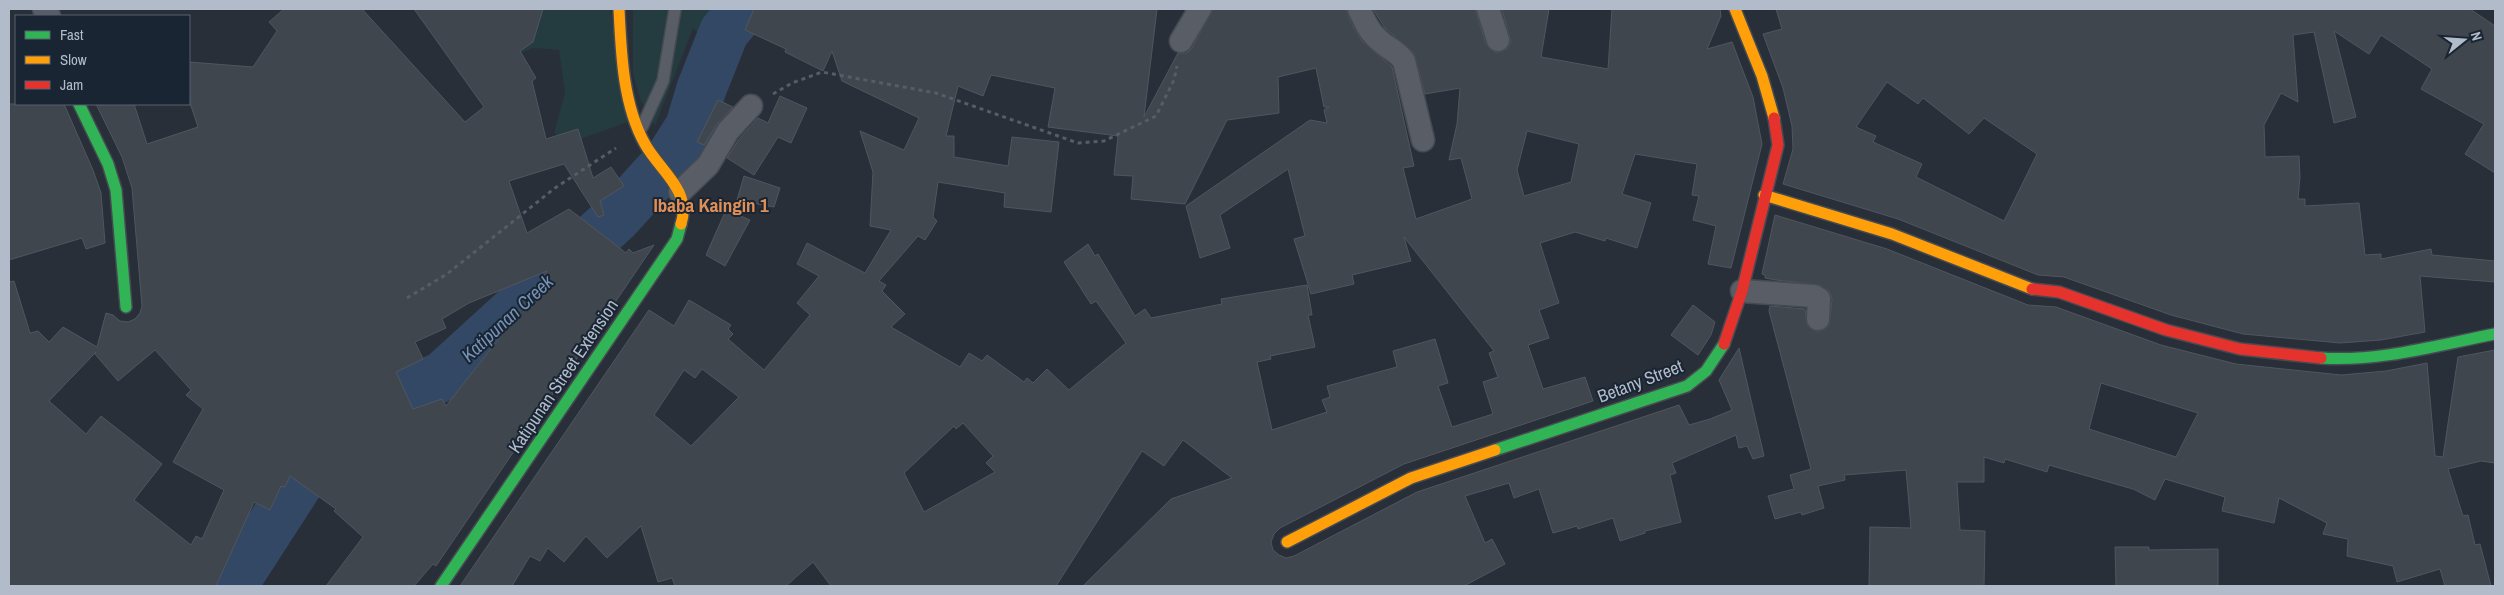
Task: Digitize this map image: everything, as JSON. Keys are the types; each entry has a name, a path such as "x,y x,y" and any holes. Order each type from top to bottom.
{"street":[{"path":"619,9 622,65 629,100 639,133 648,149 676,184 708,165 728,131 751,106"},
{"path":"1181,41 1200,9"},
{"path":"1358,9 1371,32 1399,54 1404,61 1423,140"},
{"path":"1488,9 1498,40"},
{"name":"Betany Street","path":"1288,542 1411,478 1687,386 1706,371 1725,342 1742,291 1764,195 1778,145 1776,124 1751,46 1735,9"},
{"path":"79,105 108,164 116,190 126,307"},
{"name":"Katipunan Street Extension","path":"441,586 594,364 677,239 684,217 676,184"},
{"path":"1764,195 1892,234 2034,290 2059,292 2166,330 2240,349 2340,359 2383,356 2495,334"},
{"path":"1742,291 1814,296 1819,299 1818,320"}],"lane":[{"path":"639,133 663,81 675,9"}],"path":[{"path":"751,106 792,83 822,72 936,93 1078,143 1104,141 1156,116 1174,80 1181,41"},
{"path":"407,298 447,274 555,188 639,133"}],"green space":[{"path":"444,9 610,9 628,122 569,143 554,133 565,93 559,50 533,48 489,68 457,51"},
{"path":"633,9 731,9 707,40 693,28 655,126 640,99 633,74"}],"building":[{"path":"284,9 362,9 465,122 484,107 414,9 543,9 533,42 520,51 536,78 532,81 546,139 578,129 593,178 611,167 624,186 600,201 604,215 598,217 564,164 509,181 527,233 569,209 626,253 629,249 633,253 654,245 436,566 433,564 414,586 326,586 363,537 334,511 336,509 290,476 285,487 281,486 270,510 254,502 216,586 9,586 9,282 14,281 30,333 38,331 49,342 63,327 97,347 106,313 113,315 120,321 128,322 135,319 140,313 142,306 132,188 122,157 96,105 134,105 147,144 198,127 190,103 190,62 253,67 277,31 269,22","holes":["547,271 514,318 516,317 446,406 442,399 413,409 396,372 423,359 415,342 446,328 442,319 469,303","155,350 191,390 186,395 203,409 173,462 224,490 202,539 196,536 191,545 134,500 162,464 101,416 86,434 49,401 96,352 95,354 118,381"]},
{"path":"754,9 1157,9 1144,117 1178,53 1187,53 1192,48 1213,9 1346,9 1351,23 1362,41 1392,67 1414,166 1403,168 1416,219 1472,199 1461,158 1449,160 1457,124 1460,88 1425,94 1414,53 1385,28 1373,9 1475,9 1486,44 1496,53 1507,49 1511,42 1502,9 1549,9 1541,57 1608,69 1612,9 1720,9 1721,16 1707,49 1732,42 1753,97 1762,144 1731,268 1708,264 1716,226 1693,220 1699,196 1692,195 1697,164 1635,154 1622,194 1651,203 1637,248 1606,238 1605,241 1575,232 1540,243 1559,303 1539,310 1549,338 1528,345 1543,389 1585,377 1593,401 1404,464 1280,528 1274,534 1271,542 1273,550 1279,555 1286,558 1294,556 1417,492 1679,405 1689,425 1732,410 1719,380 1739,348 1764,456 1753,459 1747,446 1739,448 1736,435 1672,463 1676,473 1670,475 1681,522 1645,531 1645,533 1620,541 1613,518 1578,529 1577,526 1553,533 1539,489 1514,498 1509,483 1465,496 1485,543 1492,539 1505,564 1464,586 1083,586 1171,499 1232,478 1183,440 1164,466 1142,451 1056,586 831,586 813,562 786,586 675,586 672,578 658,582 641,526 607,558 586,536 564,562 548,548 540,561 530,556 512,586 460,586 649,310 674,326 689,300 731,325 728,329 733,334 728,339 764,370 810,315 797,303 819,276 797,264 807,243 865,273 891,230 870,226 873,172 860,131 904,150 919,118 842,81 832,51 823,71 785,52 786,49 745,30","holes":["1316,68 1324,107 1329,107 1324,110 1327,123 1310,120 1186,206 1200,258 1230,248 1220,215 1288,169 1305,236 1294,239 1311,294 1354,284 1352,275 1411,261 1404,237 1494,351 1489,353 1498,377 1483,382 1493,414 1452,427 1438,386 1448,383 1435,339 1393,351 1397,367 1327,386 1330,397 1322,400 1327,412 1272,430 1257,362 1271,359 1270,356 1315,347 1308,315 1312,315 1307,285 1221,299 1222,304 1151,318 1145,309 1135,316 1098,254 1095,256 1088,244 1064,262 1091,304 1096,301 1126,343 1069,390 1047,369 1033,383 1027,378 1024,382 987,355 982,361 969,353 960,367 891,327 905,314 882,291 886,285 879,281 918,236 925,240 937,221 933,217 938,182 1005,193 1004,207 1051,212 1059,142 1012,137 1008,166 954,157 954,136 946,136 958,86 983,96 991,75 1055,88 1048,127 1118,136 1114,175 1133,176 1131,199 1185,204 1227,120 1279,113 1278,77","1527,131 1579,144 1571,182 1524,196 1517,170","702,369 739,397 691,446 654,415 684,370 695,378","963,423 993,456 986,463 995,472 924,512 904,473 954,426 956,429"]},
{"path":"1776,9 2470,9 2495,26 2495,173 2465,154 2484,124 2421,89 2432,69 2381,35 2369,54 2334,31 2356,117 2334,123 2314,32 2293,35 2298,102 2281,93 2264,125 2265,157 2299,156 2298,199 2305,199 2305,206 2359,203 2365,255 2381,254 2381,259 2431,249 2432,255 2495,261 2495,282 2420,276 2425,332 2381,340 2340,343 2243,334 2171,315 2064,277 2038,275 1898,219 1783,184 1793,149 1792,126 1783,88 1763,34 1782,29","holes":["1887,82 1918,104 1923,98 1969,134 1984,118 2037,154 2004,221 1916,177 1922,164 1873,142 1876,136 1856,127"]},
{"path":"780,96 807,108 791,143 778,137 754,175 727,158 739,139 758,118 768,123"},
{"path":"718,100 733,107 717,124 704,145 697,142"},
{"path":"9,104 64,105 101,193 105,243 86,249 82,238 9,260"},
{"path":"744,176 780,188 774,207 737,200"},
{"path":"726,210 750,220 725,266 706,255"},
{"path":"1775,215 1887,249 2028,305 2056,307 2161,345 2236,364 2341,375 2386,371 2427,363 2435,456 2443,457 2458,357 2495,350 2495,463 2481,461 2448,469 2463,516 2468,515 2475,545 2480,544 2491,586 2445,586 2440,569 2397,582 2393,566 2347,556 2348,539 2323,534 2327,523 2279,498 2274,523 2222,511 2225,497 2165,479 2155,500 2133,489 2049,465 2047,472 2005,459 2004,463 1984,457 1984,482 1957,482 1960,530 1985,531 1984,586 1869,586 1870,527 1911,528 1906,470 1844,475 1845,480 1818,486 1824,508 1802,515 1801,512 1775,519 1768,496 1794,489 1790,475 1811,469 1769,311 1770,306 1805,309 1807,325 1818,332 1829,326 1832,300 1830,292 1820,285 1765,278 1765,275 1762,274","holes":["2101,383 2198,413 2176,457 2089,429"]},
{"path":"1693,305 1715,322 1711,335 1698,355 1671,335"},
{"path":"2115,547 2149,547 2149,550 2218,549 2218,586 2116,586"}],"waterway":[{"name":"Katipunan Creek","path":"232,586 336,425 443,376 617,217 669,160 690,127 701,90 724,32 743,9"}],"traffic: fast":[{"path":"79,105 108,164 116,190 126,307"},
{"path":"441,586 677,239 681,224"},
{"path":"2321,358 2343,359 2387,355 2495,334"},
{"path":"1495,450 1687,386 1706,371 1724,344"}],"traffic: slow":[{"path":"619,9 624,78 632,113 645,144 678,191 682,201 681,224"},
{"path":"1735,9 1762,76 1774,118"},
{"path":"1764,195 1892,234 2032,289"},
{"path":"1287,542 1411,478 1495,450"}],"traffic: jam":[{"path":"1724,344 1742,291 1778,145 1774,118"},
{"path":"2032,289 2059,292 2166,330 2240,349 2321,358"}],"district":[{"name":"Ibaba Kaingin 1","path":"711,205"}]}
